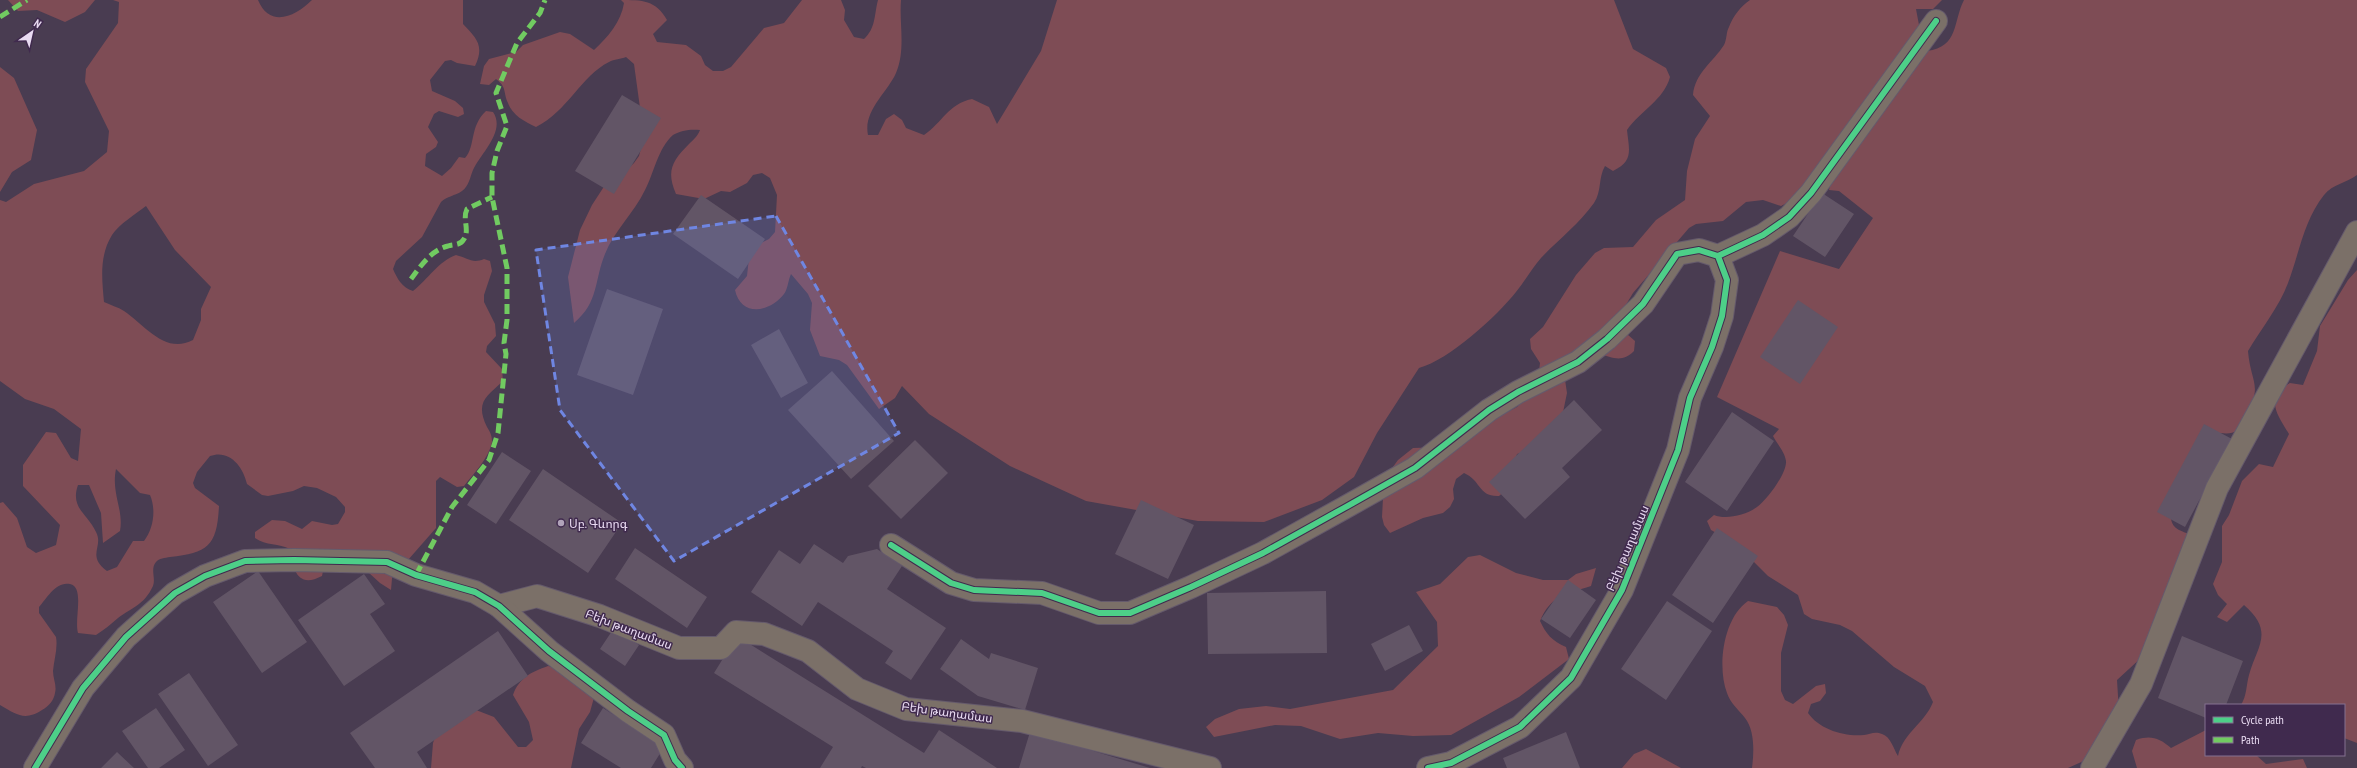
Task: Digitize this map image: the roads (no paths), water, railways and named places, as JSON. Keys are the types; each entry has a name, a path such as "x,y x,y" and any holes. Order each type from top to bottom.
{"street":[{"path":"891,545 951,583 974,590 1042,593 1099,614 1130,613 1191,587 1263,553 1415,468 1489,410 1518,392 1578,362 1607,339 1643,304 1677,254 1699,250 1718,256 1763,235 1789,217 1811,193 1936,21"},
{"path":"2092,768 2141,684 2217,488 2357,232"},
{"name":"Բեխ թաղամաս","path":"1428,768 1451,763 1520,727 1571,678 1622,590 1678,450 1690,398 1712,347 1722,316 1727,280 1718,256"},
{"path":"35,768 83,688 126,637 175,594 205,576 245,561 294,560 387,562 416,575 475,592 499,606 549,651 628,711 664,735 675,760 682,768"},
{"name":"Բեխ թաղամաս","path":"499,606 537,596 600,616 679,648 721,648 736,632 764,634 808,651 857,689 906,709 1022,721 1210,768"}],"place":[{"name":"Սբ. Գևորգ","path":"561,523"}]}
